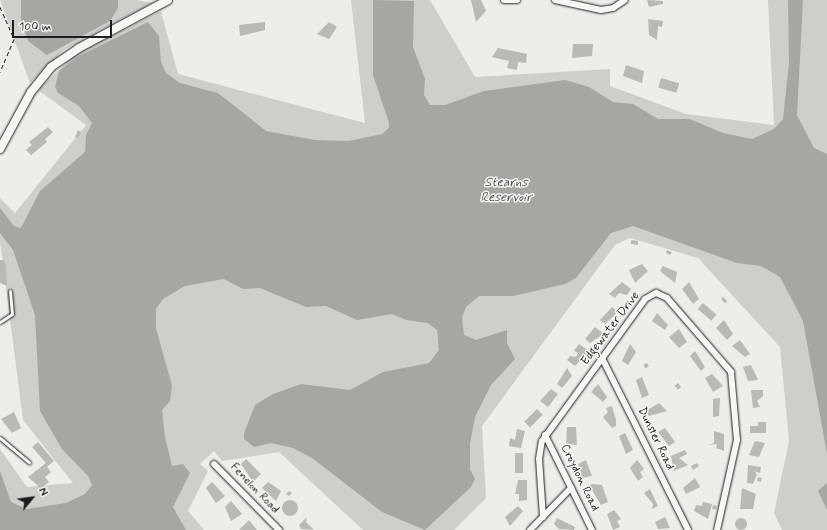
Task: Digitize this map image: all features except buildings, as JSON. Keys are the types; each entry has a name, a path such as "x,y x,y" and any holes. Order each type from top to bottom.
{"street":[{"path":"0,149 31,92 51,67 78,48 168,0"},
{"path":"504,0 517,0"},
{"path":"555,0 593,10 613,8 625,0"},
{"name":"Edgewater Drive","path":"543,517 539,458 545,435 645,299 656,293 667,298 726,363 733,382 737,440 717,530"},
{"name":"Dunster Road","path":"602,358 688,530"},
{"name":"Croydon Road","path":"545,435 592,530"},
{"name":"Fenelon Road","path":"214,464 278,530"},
{"path":"530,530 571,488"}],"lane":[{"path":"0,322 12,314 10,291"},
{"path":"0,438 29,462"}],"path":[{"path":"0,7 14,39 0,72"}],"shaded area":[{"path":"0,0 136,0 152,3 64,50 30,83"},
{"name":"Stearns Reservoir","path":"351,0 430,0 475,77 610,69 610,86 686,114 774,125 768,0 827,0 827,530 782,530 774,513 789,441 780,347 698,258 630,238 615,245 482,426 486,498 454,530 363,530 279,452 222,461 214,451 200,464 208,471 188,511 204,530 0,530 0,449 27,487 73,483 23,420 0,241 0,198 15,213 86,125 38,90 75,55 161,11 178,74 365,123"}],"water":[{"path":"21,0 118,0 118,8 110,21 47,55 28,41 21,20"},
{"name":"Stearns Reservoir","path":"373,0 414,1 413,47 425,79 424,95 430,105 445,105 484,91 565,80 589,87 613,102 633,104 658,119 690,119 723,133 752,139 774,129 783,119 789,63 788,0 803,0 797,115 814,148 827,154 827,454 803,321 780,277 761,266 737,263 633,226 611,233 576,278 565,284 513,296 479,296 466,307 462,317 464,335 476,340 507,330 507,343 515,359 491,385 475,417 470,444 470,469 475,479 471,487 425,530 382,512 312,458 293,448 271,443 254,447 244,439 244,433 255,405 273,394 301,384 350,390 383,372 429,363 439,350 437,330 428,323 406,320 392,314 357,320 326,306 306,307 260,288 243,289 224,279 185,286 163,299 156,309 156,328 172,386 170,401 162,410 165,437 172,466 183,464 190,473 173,507 186,530 0,530 0,471 11,502 26,509 66,503 85,494 92,485 88,476 62,449 40,411 35,315 13,250 0,233 0,208 14,226 21,228 40,191 85,152 86,135 92,123 79,106 58,93 55,87 59,71 77,57 148,22 159,36 161,62 166,73 180,83 218,93 266,131 315,140 349,141 382,134 389,128 389,123 373,75"},
{"path":"827,483 827,510 818,491"}]}
